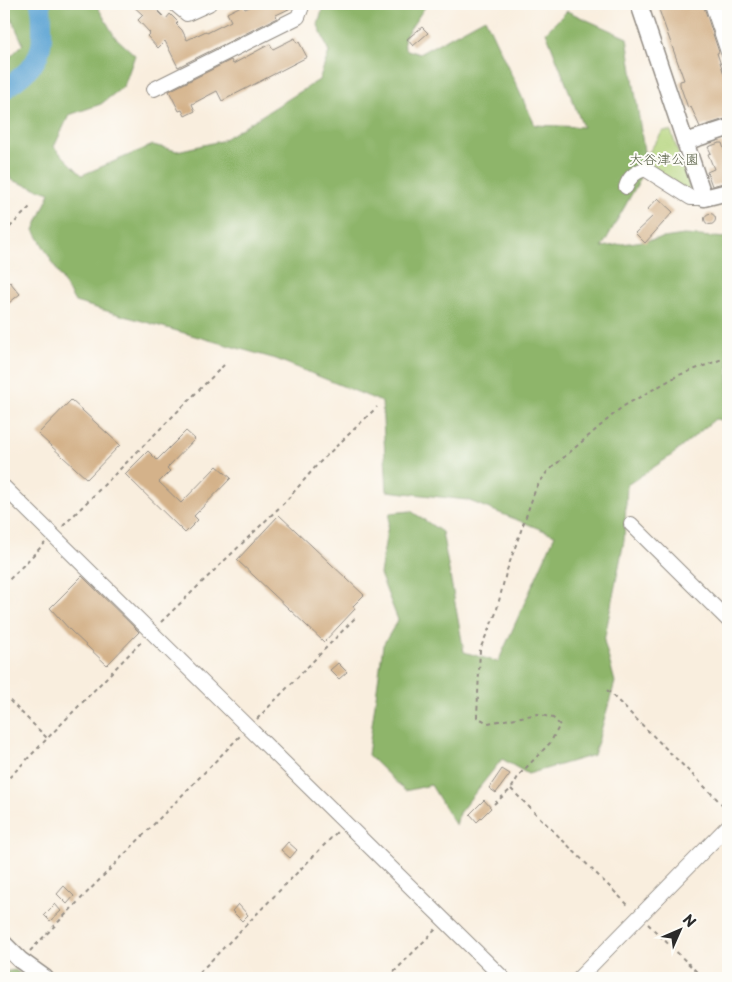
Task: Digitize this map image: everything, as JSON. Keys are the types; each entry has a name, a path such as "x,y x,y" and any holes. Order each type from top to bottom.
{"street":[{"path":"176,4 187,14 209,4"},
{"path":"154,89 298,17 303,4"},
{"path":"639,4 704,198"},
{"path":"712,4 728,52"},
{"path":"685,142 728,128"},
{"path":"626,187 629,179 636,172 645,169 691,198 704,198 728,192"},
{"path":"4,487 503,978"},
{"path":"631,524 728,620"},
{"path":"579,978 728,826"},
{"path":"4,944 20,960 45,978"}],"path":[{"path":"4,233 32,205"},
{"path":"494,804 511,789 518,775 550,742 560,724 553,718 538,714 488,722 477,717 480,649 496,613 506,572 536,488 547,472 622,407 679,375 728,357"},
{"path":"4,585 224,365"},
{"path":"4,783 150,632 286,501 318,464 377,407"},
{"path":"20,960 355,618"},
{"path":"607,690 728,810"},
{"path":"4,695 47,738"},
{"path":"511,789 703,978"},
{"path":"194,978 346,823"},
{"path":"388,978 444,920"}],"green space":[{"path":"5,4 96,4 115,37 135,55 124,86 101,104 69,115 54,147 82,175 153,145 177,151 221,141 319,80 329,52 318,25 324,4 427,4 404,38 405,49 419,54 485,18 535,125 583,127 546,32 567,11 627,38 645,158 638,183 602,247 684,235 728,238 728,421 715,419 672,455 627,485 624,541 604,641 615,682 594,755 528,774 502,759 459,813 456,826 431,785 405,791 368,755 383,645 398,620 380,574 390,513 411,511 442,532 464,652 498,662 555,535 467,500 387,491 382,402 276,359 75,302 34,230 50,193 11,180 4,161 4,63 23,44"},
{"name":"大谷津公園","path":"663,131 671,131 691,192 649,167 645,158"},
{"path":"15,970 26,978 4,978 4,972"}],"building":[{"path":"131,4 151,4 166,19 170,14 178,22 176,24 182,30 187,40 206,31 207,33 231,21 227,13 243,5 245,9 256,4 294,4 293,7 276,15 277,18 178,67 165,41 158,48 147,36 150,33 138,20 143,15"},
{"path":"657,4 703,4 725,77 728,76 728,118 700,127 691,107 688,108 680,85 680,81 684,80"},
{"path":"422,27 428,33 413,46 407,39"},
{"path":"295,38 307,57 222,101 217,91 192,104 195,111 185,116 182,110 179,111 169,91 231,60 233,64 270,44 273,49"},
{"path":"722,143 728,161 728,178 722,180 723,183 712,186 707,172 714,169 708,154 711,153 708,147"},
{"path":"658,198 673,212 645,243 635,233 653,216 647,210"},
{"path":"710,213 716,219 710,225 704,219"},
{"path":"10,282 20,294 4,307 4,287"},
{"path":"71,400 120,445 87,479 38,434"},
{"path":"186,431 195,439 167,468 170,471 159,482 181,503 217,466 231,478 194,516 198,520 185,533 125,474 148,451 157,460"},
{"path":"279,515 364,595 353,606 355,609 324,642 237,560"},
{"path":"82,576 139,632 107,665 50,608"},
{"path":"338,663 347,672 339,679 330,670"},
{"path":"502,769 510,774 496,793 489,788"},
{"path":"484,800 491,808 477,822 470,814"},
{"path":"288,842 297,850 290,858 281,850"},
{"path":"64,886 74,896 67,904 57,894"},
{"path":"55,904 61,911 50,921 44,915"},
{"path":"238,904 248,915 242,921 232,911"}],"waterway":[{"path":"4,90 28,71 37,57 42,39 40,4"}]}
